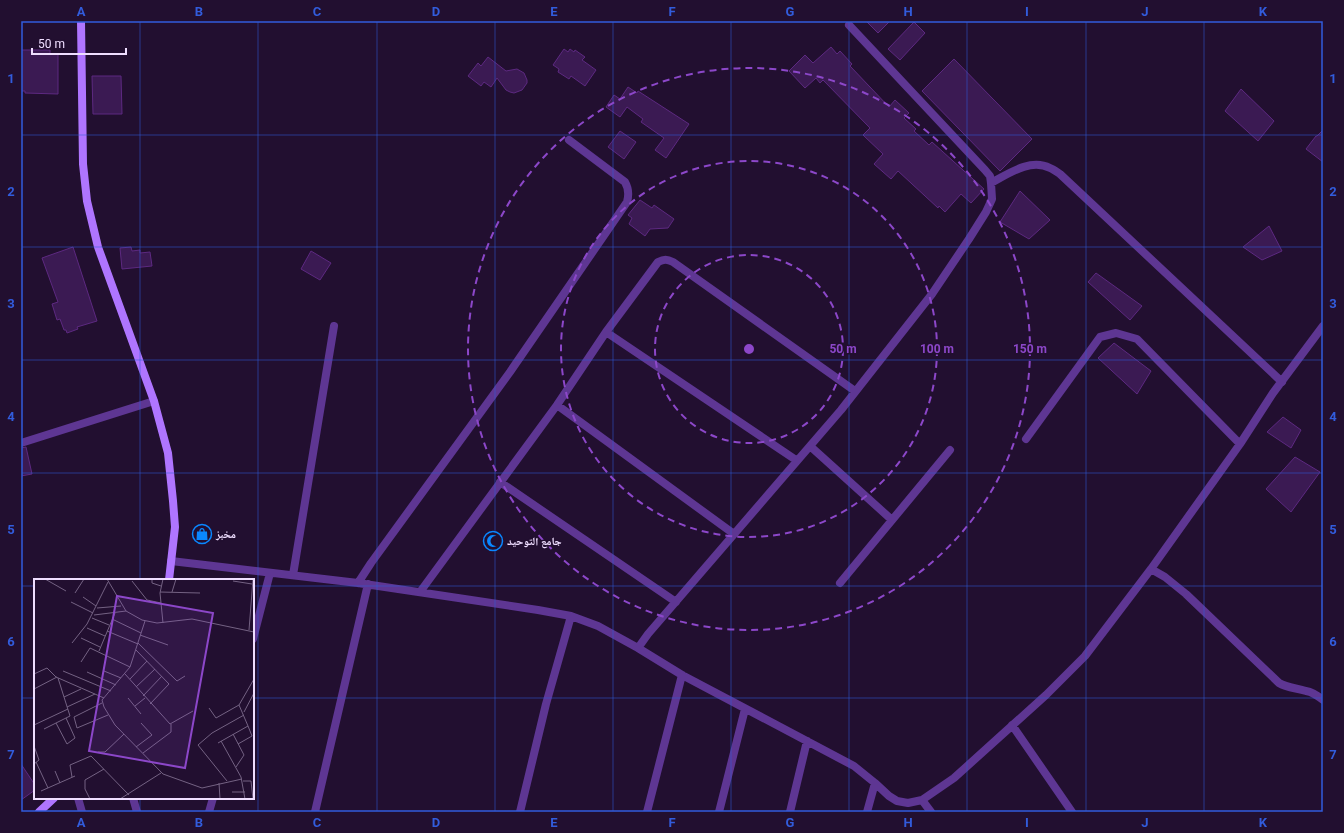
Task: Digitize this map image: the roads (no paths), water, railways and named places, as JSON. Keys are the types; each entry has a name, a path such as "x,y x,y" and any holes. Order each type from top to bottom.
{"street":[{"path":"81,21 83,164 87,201 98,247 154,401 168,453 175,527 169,579"},
{"path":"638,648 855,391 949,269 986,212 992,199 990,176 849,25"},
{"path":"358,583 510,372 627,202 629,194 627,186 624,182 568,140"},
{"path":"991,183 1018,169 1030,165 1038,164 1049,167 1060,174 1282,382"},
{"path":"420,592 557,405 606,332 658,262 663,259 668,260 855,391"},
{"path":"293,575 334,326"},
{"path":"171,561 368,584 571,616 598,626 682,675 854,766 889,796 897,801 908,803 922,800 954,778 1046,695 1084,656 1151,569 1323,326"},
{"path":"606,332 796,460"},
{"path":"1026,439 1100,338 1116,333 1137,339 1240,444"},
{"path":"21,443 154,401"},
{"path":"557,405 734,534"},
{"path":"810,446 892,520"},
{"path":"840,583 950,450"},
{"path":"500,482 676,602"},
{"path":"1151,569 1165,577 1186,594 1279,683 1283,686 1307,691 1323,700"},
{"path":"254,635 270,573"},
{"path":"315,812 368,584"},
{"path":"520,812 546,704 571,616"},
{"path":"647,812 682,675"},
{"path":"719,812 745,709"},
{"path":"1012,725 1072,812"},
{"path":"790,812 807,741"},
{"path":"867,812 875,783"},
{"path":"39,812 53,799"},
{"path":"78,799 82,812"},
{"path":"133,799 137,812"},
{"path":"209,812 213,799"},
{"path":"922,800 931,812"}],"place":[{"name":"مخبز","path":"202,534"},
{"name":"جامع التوحيد","path":"493,541"}]}
